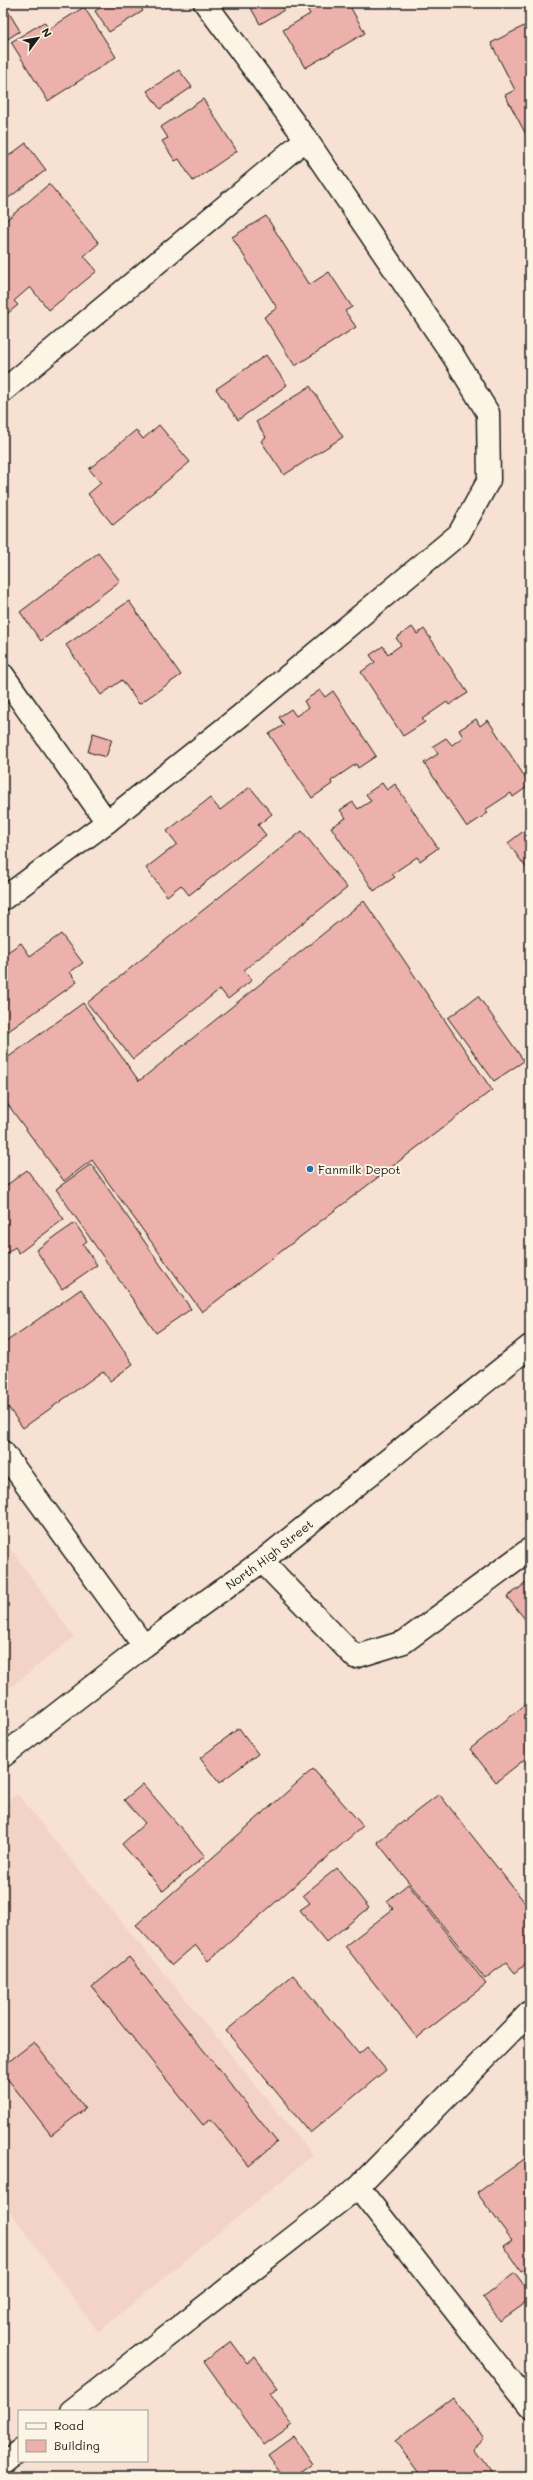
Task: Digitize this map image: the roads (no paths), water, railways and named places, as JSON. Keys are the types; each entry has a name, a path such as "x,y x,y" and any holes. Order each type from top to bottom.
{"main road":[{"path":"3,899 107,822 240,716 459,534 489,480 488,413 454,357 306,139 205,3"},
{"path":"3,391 306,139"},
{"path":"3,675 107,822"},
{"name":"North High Street","path":"3,1756 144,1646 262,1561 530,1346"},
{"path":"3,1452 144,1646"},
{"path":"262,1561 355,1657 404,1642 530,1549"},
{"path":"72,2410 358,2188 530,2012"},
{"path":"358,2188 530,2406"},
{"path":"3,2464 18,2452"}],"place":[{"name":"Fanmilk Depot","path":"310,1169"}]}
